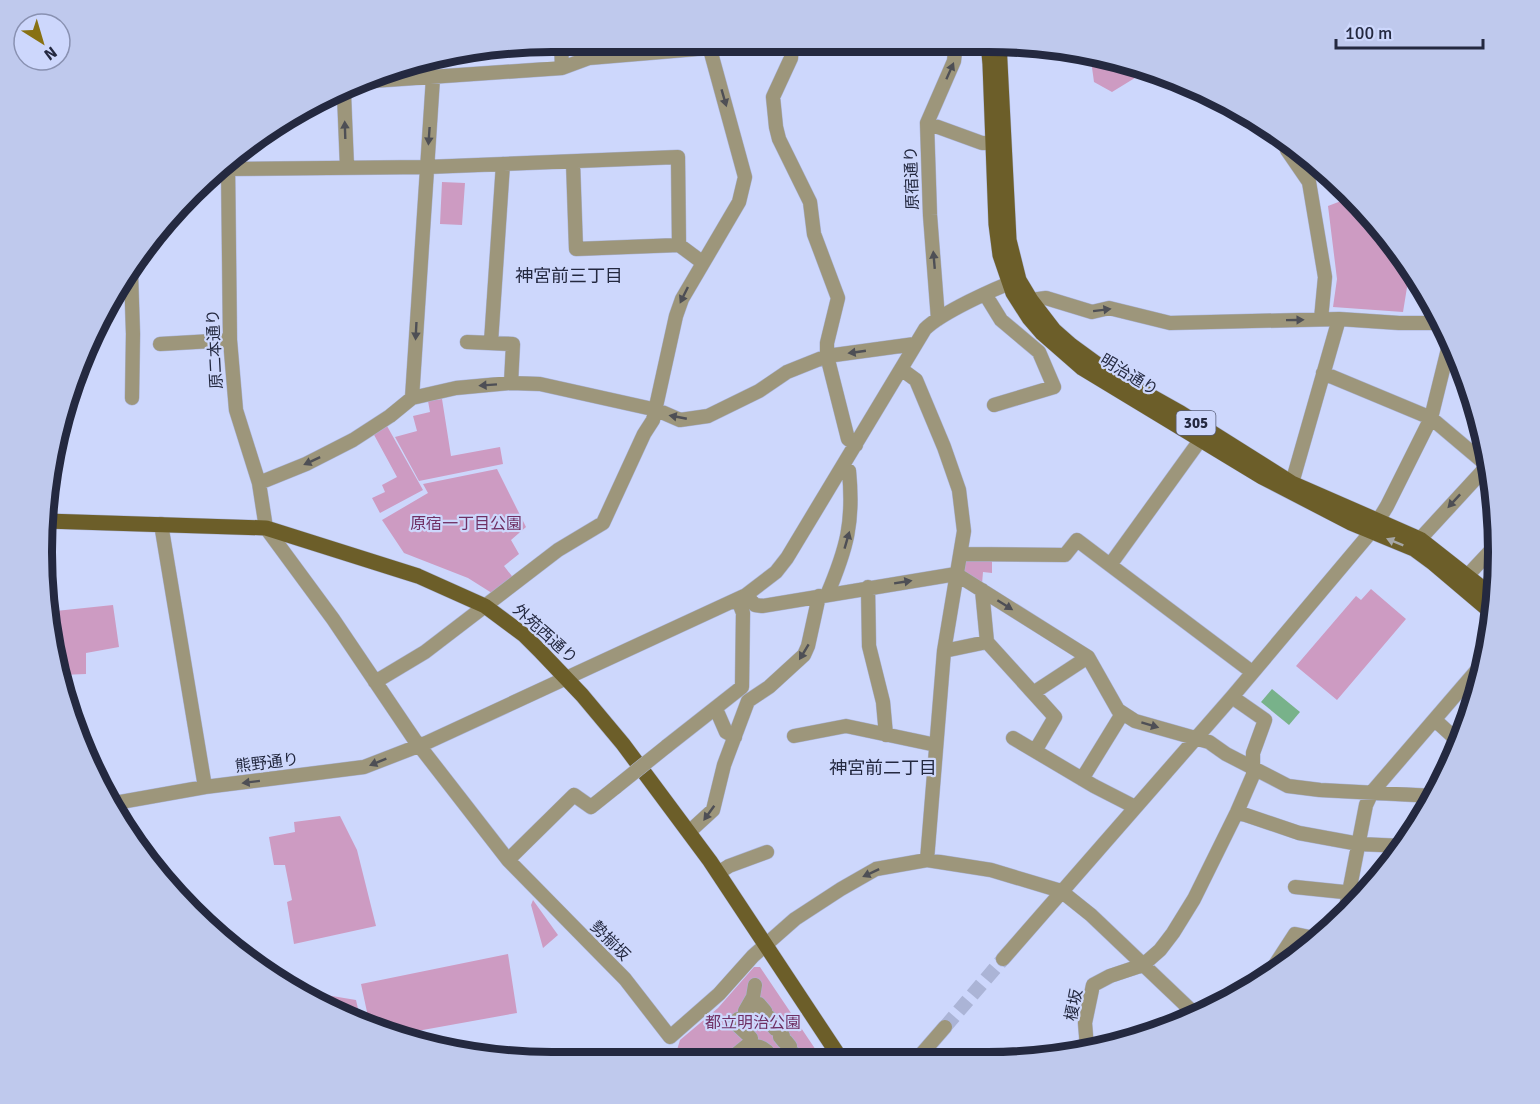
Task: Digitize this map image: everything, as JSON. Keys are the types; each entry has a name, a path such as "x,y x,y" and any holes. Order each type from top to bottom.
{"main road":[{"name":"明治通り","path":"988,52 997,241 1014,282 1054,330 1084,356 1204,435 1262,477 1375,527 1420,539 1485,591"},
{"name":"明治通り","path":"999,53 1006,223 1017,301 1035,326 1082,368 1414,549 1433,562 1484,606"},
{"name":"外苑西通り","path":"54,521 266,528 418,576 485,606 524,635 566,678 623,744 718,873 836,1052"}],"street":[{"path":"561,52 562,68"},
{"path":"388,80 562,68 589,58 628,52"},
{"path":"375,682 425,652 558,550 603,523 657,410 676,316 682,299 739,202 745,177 711,52"},
{"path":"791,52 791,58 773,97 776,127 779,139 810,202 814,234 838,298 827,343 827,356 848,439 856,445"},
{"name":"原宿通り","path":"938,319 930,215 927,123 954,61 955,52"},
{"path":"412,398 433,78"},
{"path":"344,98 347,167"},
{"path":"927,123 982,143 992,143"},
{"path":"1290,155 1309,182 1325,276 1321,320"},
{"path":"234,167 427,167 678,157 679,244"},
{"path":"573,162 576,249 679,244 702,262"},
{"path":"491,342 503,164"},
{"name":"原二本通り","path":"226,173 230,340 236,410 259,483 266,528"},
{"name":"熊野通り","path":"119,802 205,787 364,767 419,746 742,597 776,572 787,558 925,329 938,319 1014,282"},
{"path":"131,283 132,398"},
{"path":"986,294 1000,320 1039,352 1054,387 994,405"},
{"path":"1031,300 1046,298 1092,312 1109,308 1170,323 1339,319 1432,323"},
{"path":"1292,483 1339,319"},
{"path":"160,344 230,340"},
{"path":"467,342 513,344 511,383"},
{"path":"259,483 306,464 353,440 390,416 412,398 456,388 511,383 540,384 657,410 680,420 708,416 750,396 788,372 827,356 915,344"},
{"path":"1003,959 1232,697 1375,527 1431,418 1446,355"},
{"path":"901,369 916,380 959,490 964,531 944,651 927,860"},
{"path":"1323,373 1431,418 1478,457"},
{"path":"1110,565 1204,435"},
{"path":"689,832 713,810 724,765 748,700 769,687 804,655 808,646 823,596 838,570 849,534 852,496 849,471 843,466"},
{"path":"1420,539 1481,473"},
{"path":"161,524 205,787"},
{"name":"勢揃坂","path":"266,528 333,619 419,746 508,860 625,979 670,1037 719,994 753,956 766,946"},
{"path":"961,554 1065,555 1077,540 1252,672"},
{"path":"1467,576 1488,554"},
{"path":"742,597 755,605 762,606 956,574 1088,657 1108,696 1122,714 1135,721 1209,742 1226,754 1288,786 1424,795"},
{"path":"868,587 869,646 883,702 886,735"},
{"path":"982,590 987,642 1055,717 1035,752"},
{"path":"508,860 574,795 591,807 742,687 742,597"},
{"path":"944,651 987,642"},
{"path":"1033,693 1088,657"},
{"path":"1357,888 1359,844 1366,805 1372,792 1471,678"},
{"path":"1143,964 1160,950 1183,916 1237,812 1254,769 1252,753 1265,720 1232,697"},
{"path":"716,709 726,732 735,737"},
{"path":"1082,779 1122,714"},
{"path":"1435,720 1452,736"},
{"path":"794,736 846,726 936,745"},
{"path":"1013,738 1135,807"},
{"path":"1237,812 1299,833 1359,844 1392,845"},
{"path":"718,873 729,866 767,852"},
{"path":"766,946 795,919 876,869 898,864 921,863 927,860 992,870 1061,891 1091,915 1189,1009"},
{"path":"1295,887 1352,893"},
{"path":"1280,956 1295,934 1307,936"},
{"name":"榎坂","path":"1086,1042 1085,1023 1093,985 1143,964"},
{"path":"739,1052 750,1043 751,1038 735,1023 753,997 756,986"},
{"path":"739,1020 756,1005 761,1005 767,1018 770,1017 772,1020 770,1022 783,1036 780,1037 790,1046 788,1048 792,1052"},
{"path":"739,1020 738,1023 756,1041 756,1046"},
{"path":"923,1052 945,1027"},
{"path":"744,1052 756,1046 763,1048 766,1052"}],"green space":[{"path":"1091,64 1138,76 1112,92 1094,82"},
{"path":"442,182 465,183 462,225 440,224"},
{"path":"1342,200 1364,223 1403,274 1408,282 1403,312 1333,307 1337,279 1328,206"},
{"path":"442,399 451,456 500,447 503,464 419,481 395,437 417,431 413,416 430,412 428,401"},
{"path":"387,426 423,490 380,513 372,498 385,492 382,485 397,477 373,433"},
{"name":"原宿一丁目公園","path":"497,469 526,527 511,540 519,554 504,566 515,580 495,595 468,578 404,553 382,520 428,493 423,484"},
{"path":"963,558 992,559 992,573 983,572 982,584 960,572"},
{"path":"1371,589 1406,619 1337,700 1296,666 1356,596 1361,600"},
{"path":"113,605 119,647 86,653 86,674 68,675 56,611"},
{"path":"340,816 357,850 376,926 294,944 287,902 292,900 285,865 274,865 269,837 295,832 294,822"},
{"path":"533,900 558,935 543,948 531,905"},
{"path":"508,954 517,1013 414,1032 368,1016 361,984"},
{"name":"都立明治公園","path":"754,967 760,967 817,1052 676,1052 680,1040 718,1008"},
{"path":"319,994 356,1000 359,1012"}],"shaded area":[{"path":"1272,689 1300,712 1289,725 1261,702"}],"tunnel":[{"path":"945,1027 1003,959"}],"district":[{"name":"神宮前三丁目","path":"569,276"},
{"name":"神宮前二丁目","path":"883,768"}]}
